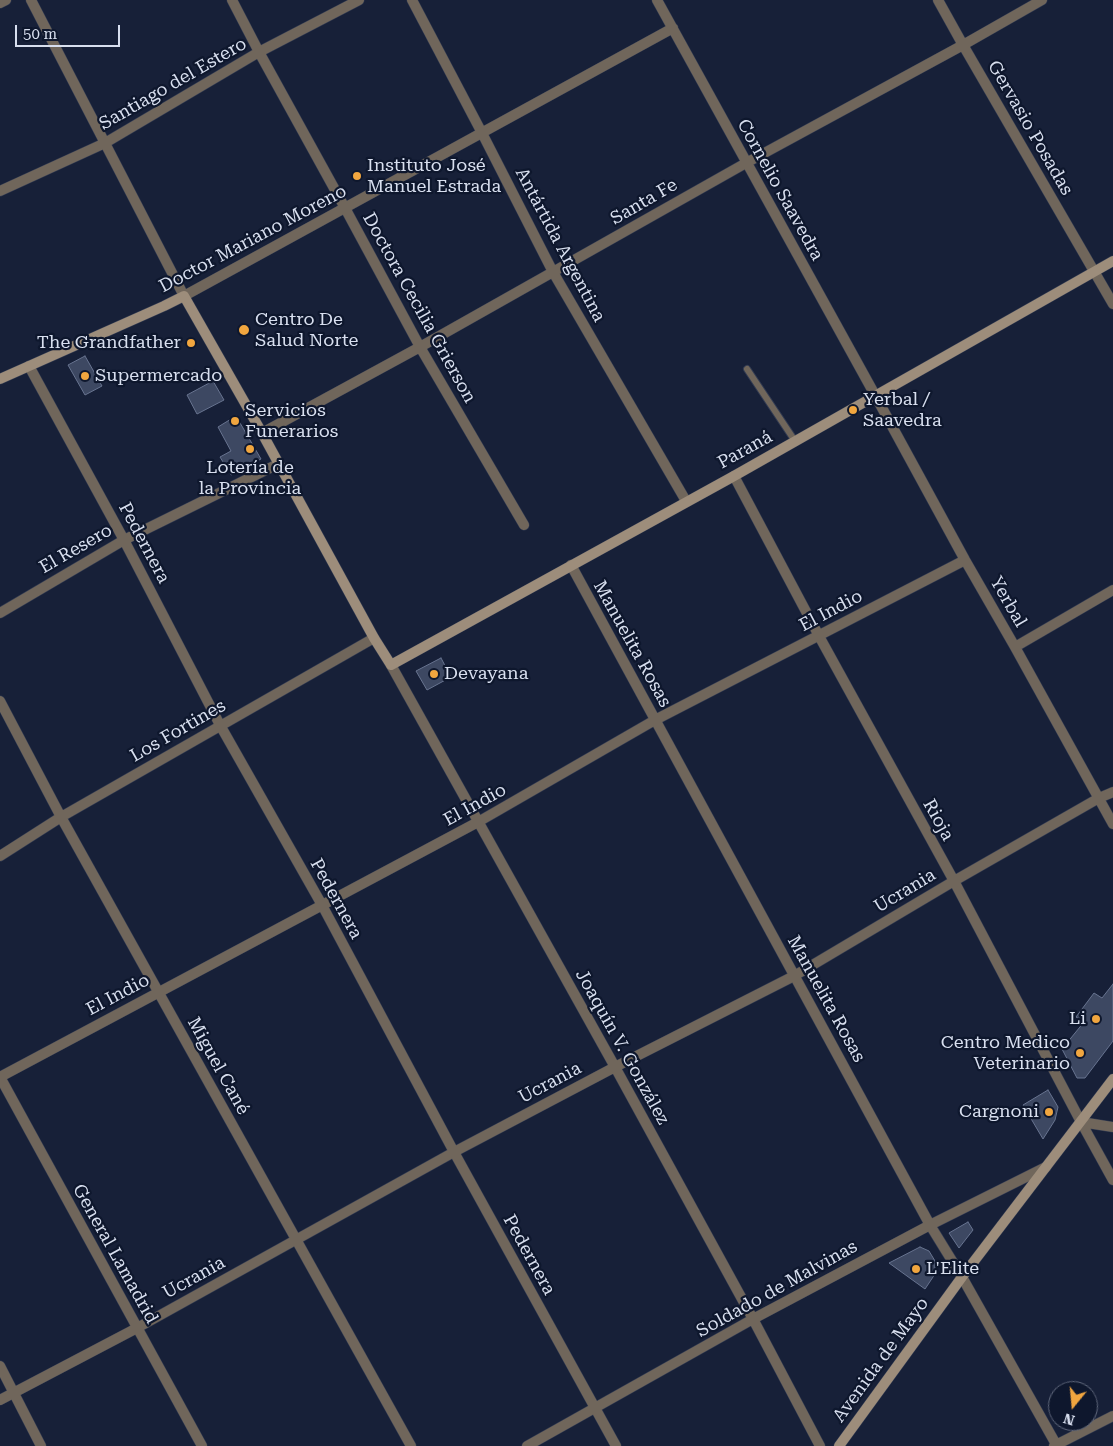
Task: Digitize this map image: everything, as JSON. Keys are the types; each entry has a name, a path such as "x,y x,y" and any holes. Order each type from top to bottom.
{"street":[{"path":"0,3 6,0"},
{"path":"31,0 184,296 262,433 374,638 391,665"},
{"name":"Doctora Cecilia Grierson","path":"232,0 420,347 524,525"},
{"name":"Santiago del Estero","path":"0,190 104,143 259,52 359,0"},
{"name":"Antártida Argentina","path":"412,0 553,272 686,501"},
{"name":"Cornelio Saavedra","path":"657,0 875,395"},
{"name":"Gervasio Posadas","path":"938,0 962,45 1113,304"},
{"name":"Santa Fe","path":"262,433 420,347 746,162 1042,0"},
{"name":"Doctor Mariano Moreno","path":"0,380 184,296 672,28"},
{"name":"Paraná","path":"391,665 734,476 1113,261"},
{"name":"Pedernera","path":"29,366 124,540 220,725 322,905 454,1152 616,1446"},
{"name":"Yerbal","path":"875,395 964,560 1015,647 1113,824"},
{"name":"El Resero","path":"0,613 124,540 278,464"},
{"name":"Rioja","path":"734,476 819,636 954,881 1113,1180"},
{"name":"El Indio","path":"0,1077 478,822 655,720 964,560"},
{"name":"Manuelita Rosas","path":"571,565 930,1225 962,1277 1055,1446"},
{"path":"1015,647 1113,590"},
{"name":"Los Fortines","path":"0,856 61,817 374,638"},
{"name":"Joaquín V. González","path":"391,665 615,1067 820,1446"},
{"name":"Miguel Cané","path":"0,701 61,817 411,1446"},
{"name":"Ucrania","path":"0,1400 137,1328 454,1152 794,976 954,881 1099,798 1113,792"},
{"name":"General Lamadrid","path":"0,1077 202,1446"},
{"name":"Avenida de Mayo","path":"839,1446 962,1277 1113,1079"},
{"path":"1081,1122 1113,1127"},
{"name":"Soldado de Malvinas","path":"528,1446 753,1319 930,1225 1047,1167"},
{"path":"0,1366 41,1446"},
{"path":"1055,1446 1113,1416"}],"lane":[{"path":"747,368 795,440"}],"building":[{"name":"Supermercado","path":"85,356 102,386 85,395 68,365"},
{"path":"213,381 224,400 197,414 187,395"},
{"path":"236,416 261,459 231,475 220,457 231,451 218,427"},
{"name":"Devayana","path":"441,658 451,677 427,690 416,671"},
{"path":"1113,984 1113,1041 1085,1078 1077,1078 1062,1049 1084,1022 1076,1017 1094,993 1102,998"},
{"path":"1048,1090 1058,1107 1055,1120 1043,1139 1023,1105"},
{"path":"968,1222 973,1230 959,1248 949,1233"},
{"name":"L'Elite","path":"920,1247 929,1251 935,1261 935,1274 925,1289 889,1263"}],"place":[{"name":"Instituto José Manuel Estrada","path":"357,176"},
{"name":"Centro De Salud Norte","path":"244,330"},
{"name":"The Grandfather","path":"191,343"},
{"name":"Supermercado","path":"85,376"},
{"name":"Yerbal / Saavedra","path":"853,410"},
{"name":"Servicios Funerarios","path":"235,421"},
{"name":"Lotería de la Provincia","path":"250,449"},
{"name":"Devayana","path":"434,674"},
{"name":"Li","path":"1096,1019"},
{"name":"Centro Medico Veterinario","path":"1080,1053"},
{"name":"Cargnoni","path":"1049,1112"},
{"name":"L'Elite","path":"916,1269"}]}
